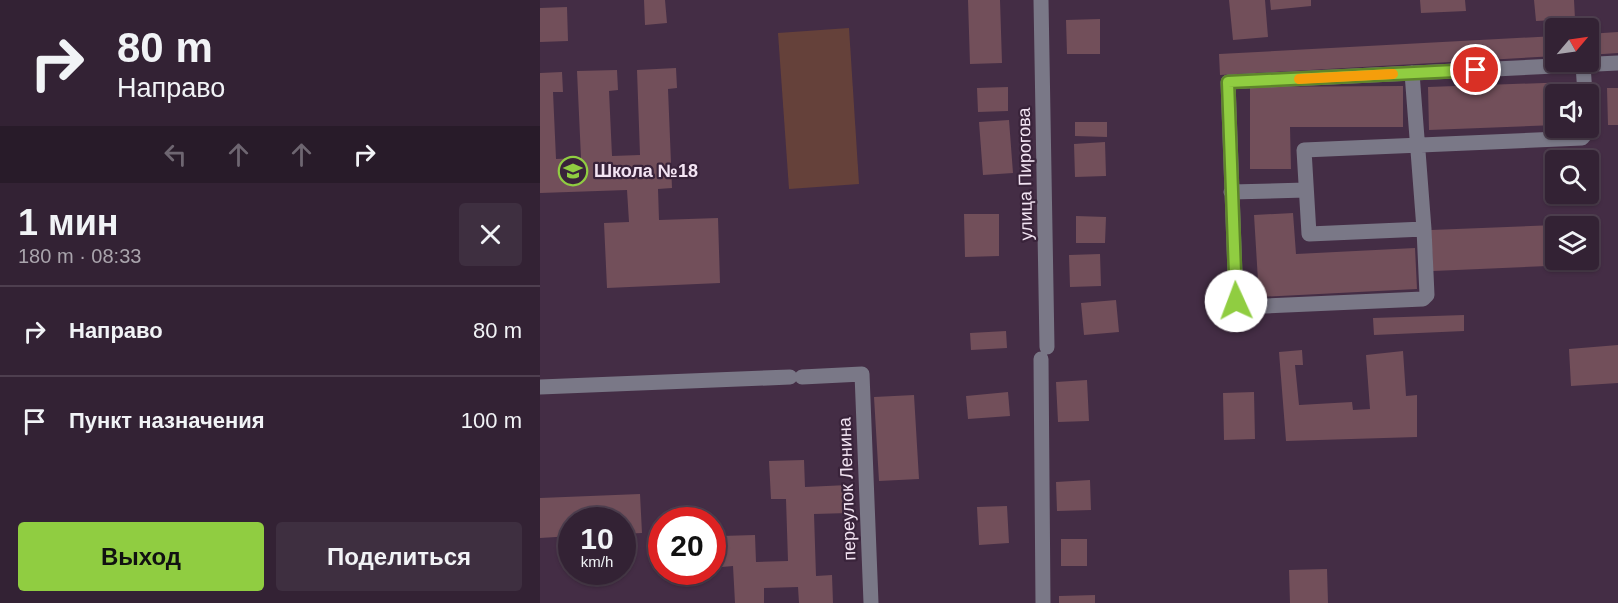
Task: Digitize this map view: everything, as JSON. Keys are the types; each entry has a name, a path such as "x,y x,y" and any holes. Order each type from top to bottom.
{"street":[{"name":"улица Пирогова","path":"1041,0 1044,353 1043,603"},
{"path":"1599,64 1618,63"},
{"path":"1412,73 1427,295 1423,299 1241,307 1236,301 1228,82 1412,73 1545,67"},
{"path":"1424,229 1308,234 1304,150 1582,138"},
{"path":"1231,192 1306,190"},
{"name":"переулок Ленина","path":"540,387 862,374 871,603"}],"shaded area":[{"path":"849,28 859,184 789,189 778,33"}],"building":[{"path":"644,0 665,0 667,23 645,25"},
{"path":"968,0 1000,0 1002,63 970,64"},
{"path":"1229,0 1265,0 1268,37 1233,40"},
{"path":"1270,0 1311,0 1311,6 1271,10"},
{"path":"1420,0 1465,0 1466,11 1421,13"},
{"path":"1534,0 1574,0 1575,18 1545,18 1545,21 1536,21"},
{"path":"567,7 568,41 540,42 540,8"},
{"path":"1100,19 1100,54 1067,54 1066,20"},
{"path":"1618,32 1618,53 1599,54 1599,33"},
{"path":"1545,37 1545,57 1220,75 1219,54"},
{"path":"676,68 677,88 668,89 672,188 658,189 659,220 718,218 720,283 607,288 604,223 629,222 627,190 540,193 540,73 562,72 563,92 553,92 556,159 581,158 577,71 617,70 618,90 609,91 612,156 640,155 637,70"},
{"path":"1571,82 1571,84 1545,84 1545,125 1429,130 1428,87"},
{"path":"1403,86 1403,127 1290,127 1291,169 1250,169 1250,87"},
{"path":"1008,87 1008,111 978,112 977,88"},
{"path":"1607,88 1618,88 1618,125 1608,125"},
{"path":"1009,120 1013,173 983,175 979,122"},
{"path":"1075,122 1107,122 1107,137 1075,136"},
{"path":"1105,142 1106,176 1075,177 1074,144"},
{"path":"1293,213 1296,254 1415,248 1417,289 1259,297 1254,215"},
{"path":"964,214 999,214 999,256 965,257"},
{"path":"1076,216 1106,217 1105,243 1076,243"},
{"path":"1545,225 1545,266 1433,271 1431,230"},
{"path":"1100,254 1101,286 1070,287 1069,255"},
{"path":"1116,300 1119,332 1084,335 1081,303"},
{"path":"1464,315 1464,331 1374,335 1373,318"},
{"path":"1006,331 1007,348 971,350 970,333"},
{"path":"1618,345 1618,383 1571,386 1569,349"},
{"path":"1302,350 1303,365 1295,365 1299,405 1352,402 1353,410 1370,409 1366,355 1403,351 1406,396 1417,395 1417,437 1286,441 1279,352"},
{"path":"1087,380 1089,421 1058,422 1056,382"},
{"path":"1008,392 1010,416 968,419 966,396"},
{"path":"1254,392 1255,439 1224,440 1223,393"},
{"path":"914,395 919,479 879,481 874,397"},
{"path":"804,460 805,487 848,485 849,513 814,514 816,576 832,575 833,603 799,603 798,587 764,588 764,603 735,603 733,566 726,567 726,536 755,535 756,562 788,561 786,499 771,499 769,461"},
{"path":"1090,480 1091,510 1057,511 1056,482"},
{"path":"640,494 642,533 636,533 636,507 558,507 558,537 540,538 540,498"},
{"path":"1007,506 1009,543 979,545 977,507"},
{"path":"1061,539 1087,539 1087,566 1061,566"},
{"path":"1327,569 1328,603 1290,603 1289,570"},
{"path":"1095,595 1095,603 1059,603 1059,596"}],"slow traffic":[{"path":"1299,79 1393,74"}],"place":[{"name":"Школа №18","path":"573,171"}],"route":[{"path":"1236,301 1228,82 1476,70"}]}
